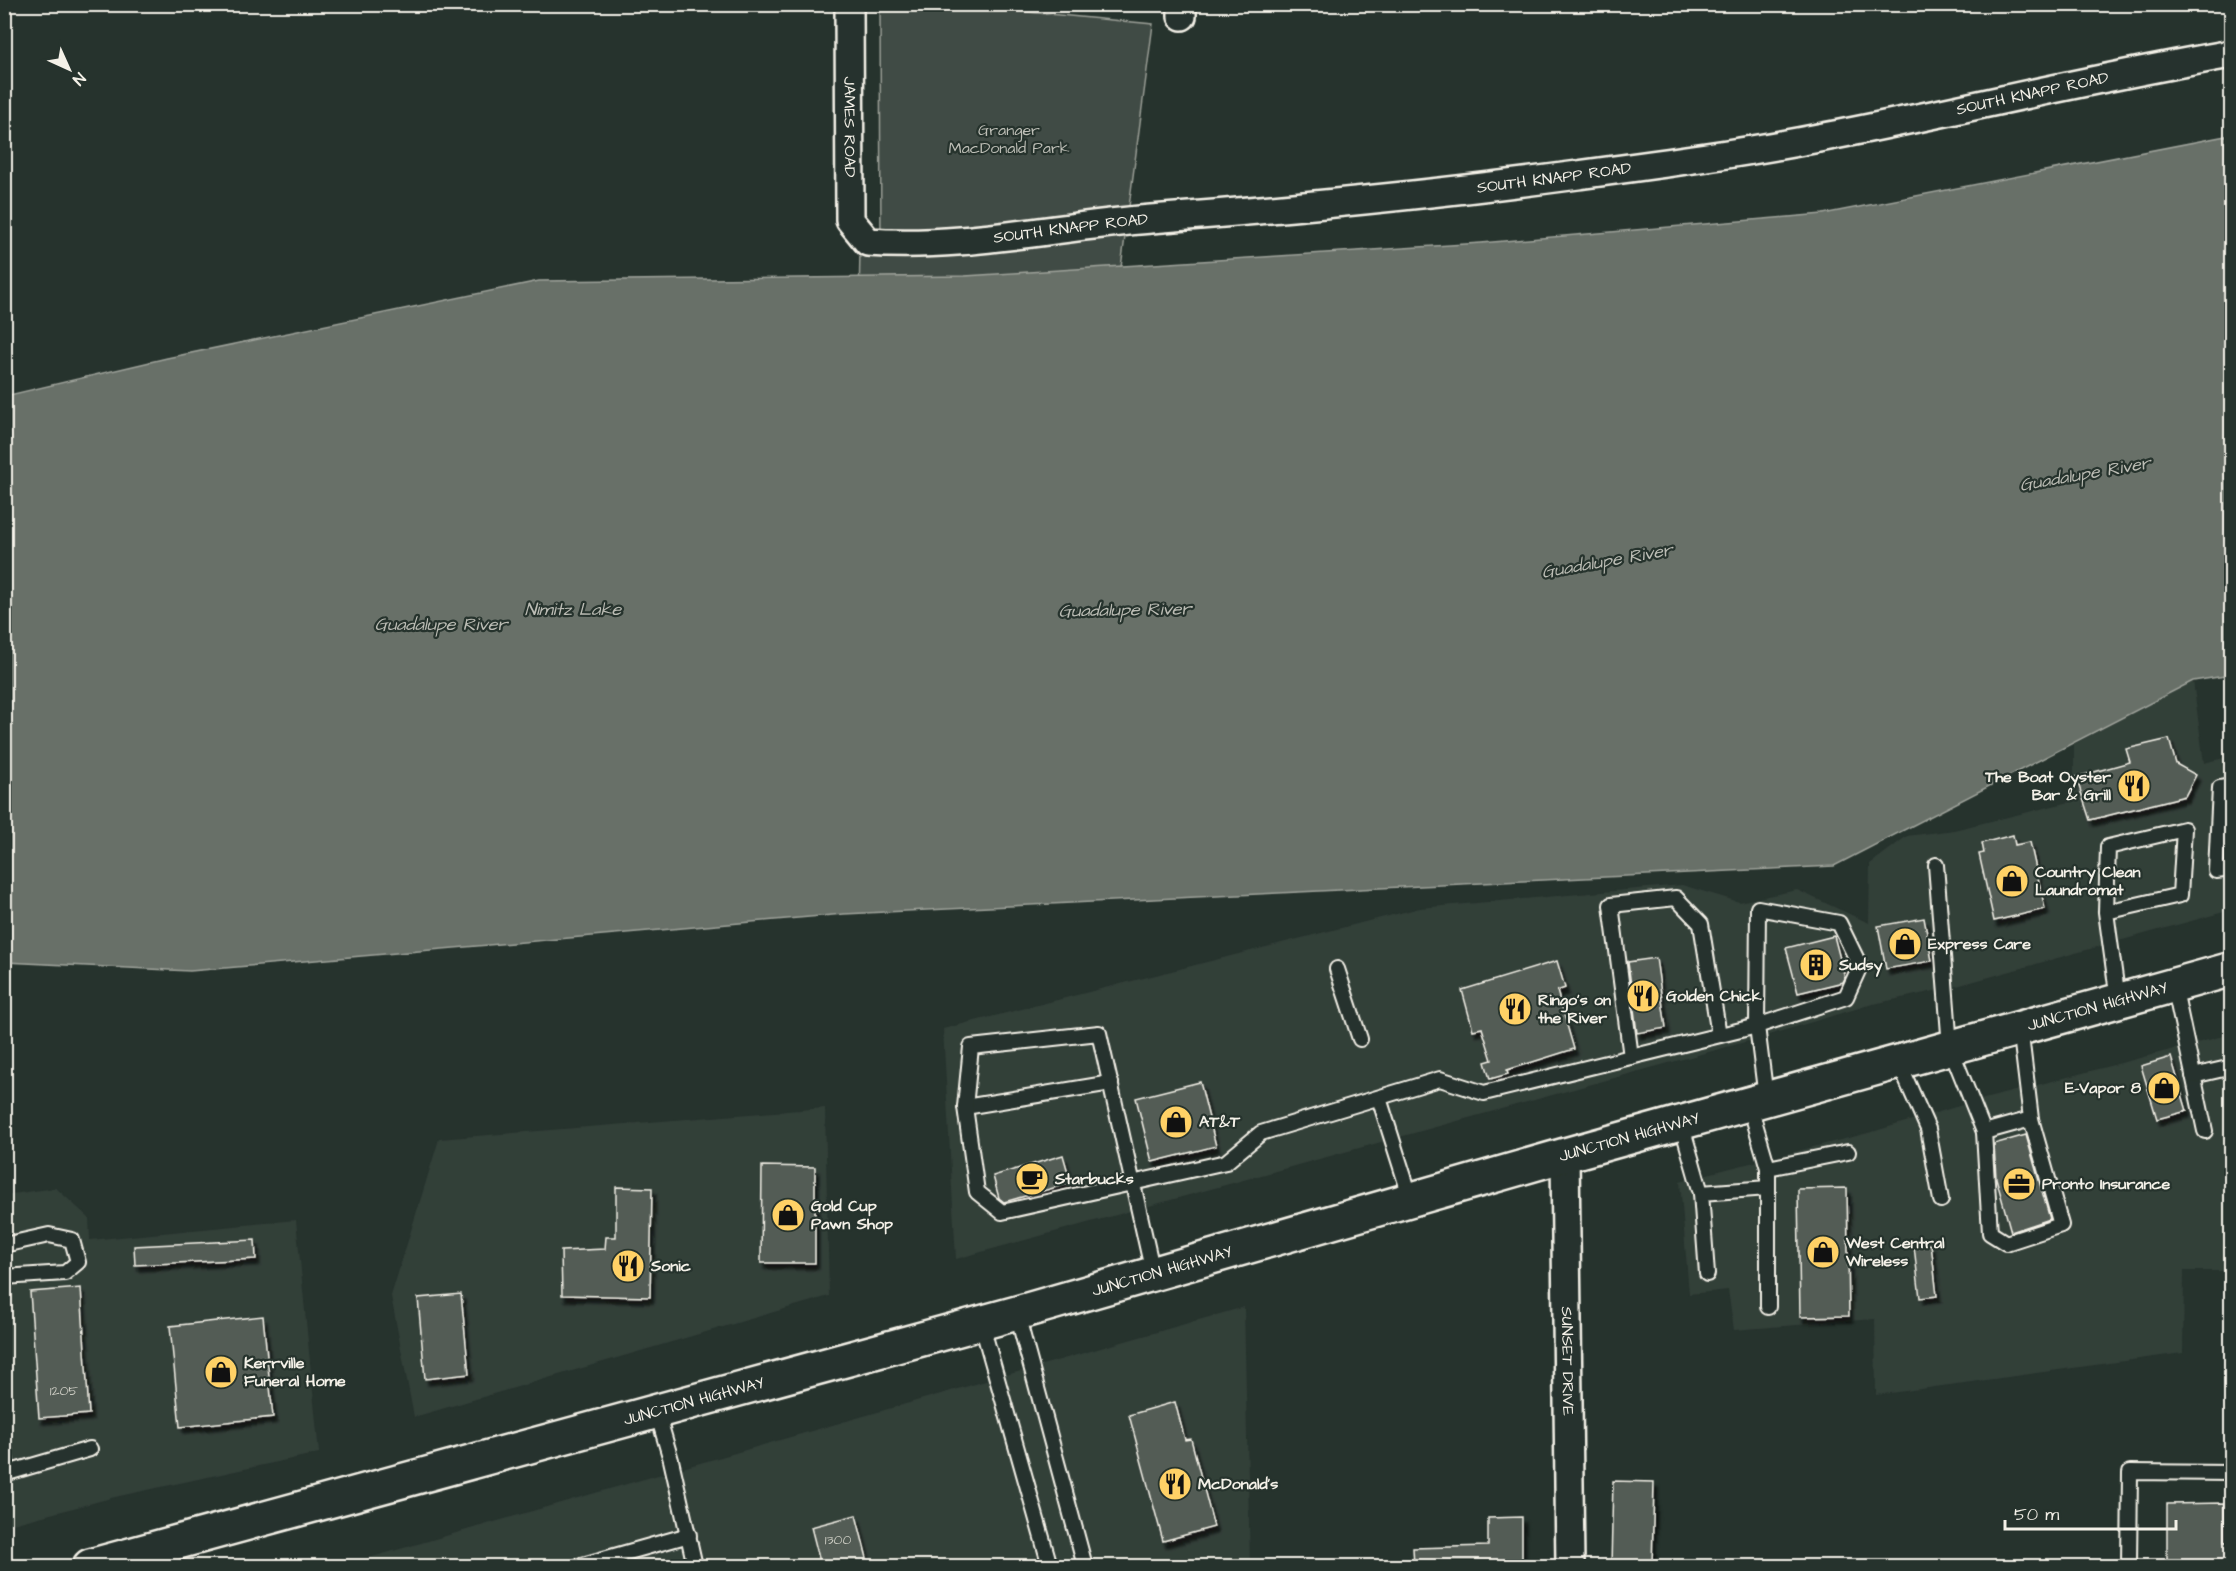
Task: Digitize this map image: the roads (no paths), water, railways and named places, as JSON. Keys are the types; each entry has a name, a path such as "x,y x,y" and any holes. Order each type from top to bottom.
{"main road":[{"name":"JUNCTION HIGHWAY","path":"90,1566 1017,1313 1680,1122 2232,969"}],"street":[{"name":"JAMES ROAD","path":"849,4 850,220 868,242"},
{"name":"SOUTH KNAPP ROAD","path":"868,242 927,244 991,238 1111,222 1281,209 1454,191 1681,161 1824,137 2033,92 2232,54"},
{"name":"SUNSET DRIVE","path":"1565,1155 1570,1566"}],"lane":[{"path":"2232,786 2220,788 2216,871 2232,869"},
{"path":"2106,912 2180,895 2184,829 2108,847 2106,912 2118,1000"},
{"path":"1936,865 1950,1047 1984,1132 1990,1233 2006,1243 2061,1225 2031,1119 2020,1027"},
{"path":"1630,1057 1611,905 1676,898 1701,924 1719,1035"},
{"path":"1153,1273 1132,1183 1100,1033 971,1047 965,1107 977,1192 1002,1212 1132,1183 1226,1162 1261,1133 1440,1079 1484,1093 1758,1026 1846,997 1860,966 1839,923 1758,908 1758,1026 1757,1101 1768,1168 1768,1307"},
{"path":"1337,969 1360,1039"},
{"path":"2174,985 2205,1131"},
{"path":"1898,1061 1928,1129 1941,1200"},
{"path":"2193,1076 2232,1067"},
{"path":"965,1107 1111,1083"},
{"path":"1379,1098 1411,1199"},
{"path":"1984,1132 2031,1119"},
{"path":"1680,1122 1701,1193 1707,1274"},
{"path":"1768,1168 1848,1152"},
{"path":"1701,1193 1768,1188"},
{"path":"4,1245 48,1235 72,1240 78,1262 65,1273 4,1277"},
{"path":"1017,1313 1085,1566"},
{"path":"981,1322 1050,1566"},
{"path":"657,1412 671,1460 695,1566"},
{"path":"4,1448 5,1473 90,1449"},
{"path":"2129,1566 2130,1472 2232,1473"},
{"path":"579,1566 689,1535"}],"water":[{"name":"Nimitz Lake","path":"2231,135 2231,675 2193,681 1834,866 844,914 190,971 5,962 5,396 167,358 539,281 965,276 1481,243 1823,214"}],"place":[{"name":"The Boat Oyster Bar & Grill","path":"2134,786"},
{"name":"Country Clean Laundromat","path":"2012,881"},
{"name":"Express Care","path":"1905,944"},
{"name":"Sudsy","path":"1816,965"},
{"name":"Golden Chick","path":"1643,996"},
{"name":"Ringo's on the River","path":"1515,1009"},
{"name":"E-Vapor 8","path":"2164,1088"},
{"name":"AT&T","path":"1176,1122"},
{"name":"Starbucks","path":"1032,1179"},
{"name":"Pronto Insurance","path":"2019,1184"},
{"name":"Gold Cup Pawn Shop","path":"788,1215"},
{"name":"West Central Wireless","path":"1823,1252"},
{"name":"Sonic","path":"628,1266"},
{"name":"Kerrville Funeral Home","path":"221,1372"},
{"name":"McDonald's","path":"1175,1484"}],"park label":[{"name":"Granger MacDonald Park","path":"1009,139"}],"water label":[{"name":"Guadalupe River","path":"2085,474"},
{"name":"Guadalupe River","path":"1607,561"},
{"name":"Guadalupe River","path":"1125,610"},
{"name":"Guadalupe River","path":"441,624"}]}
